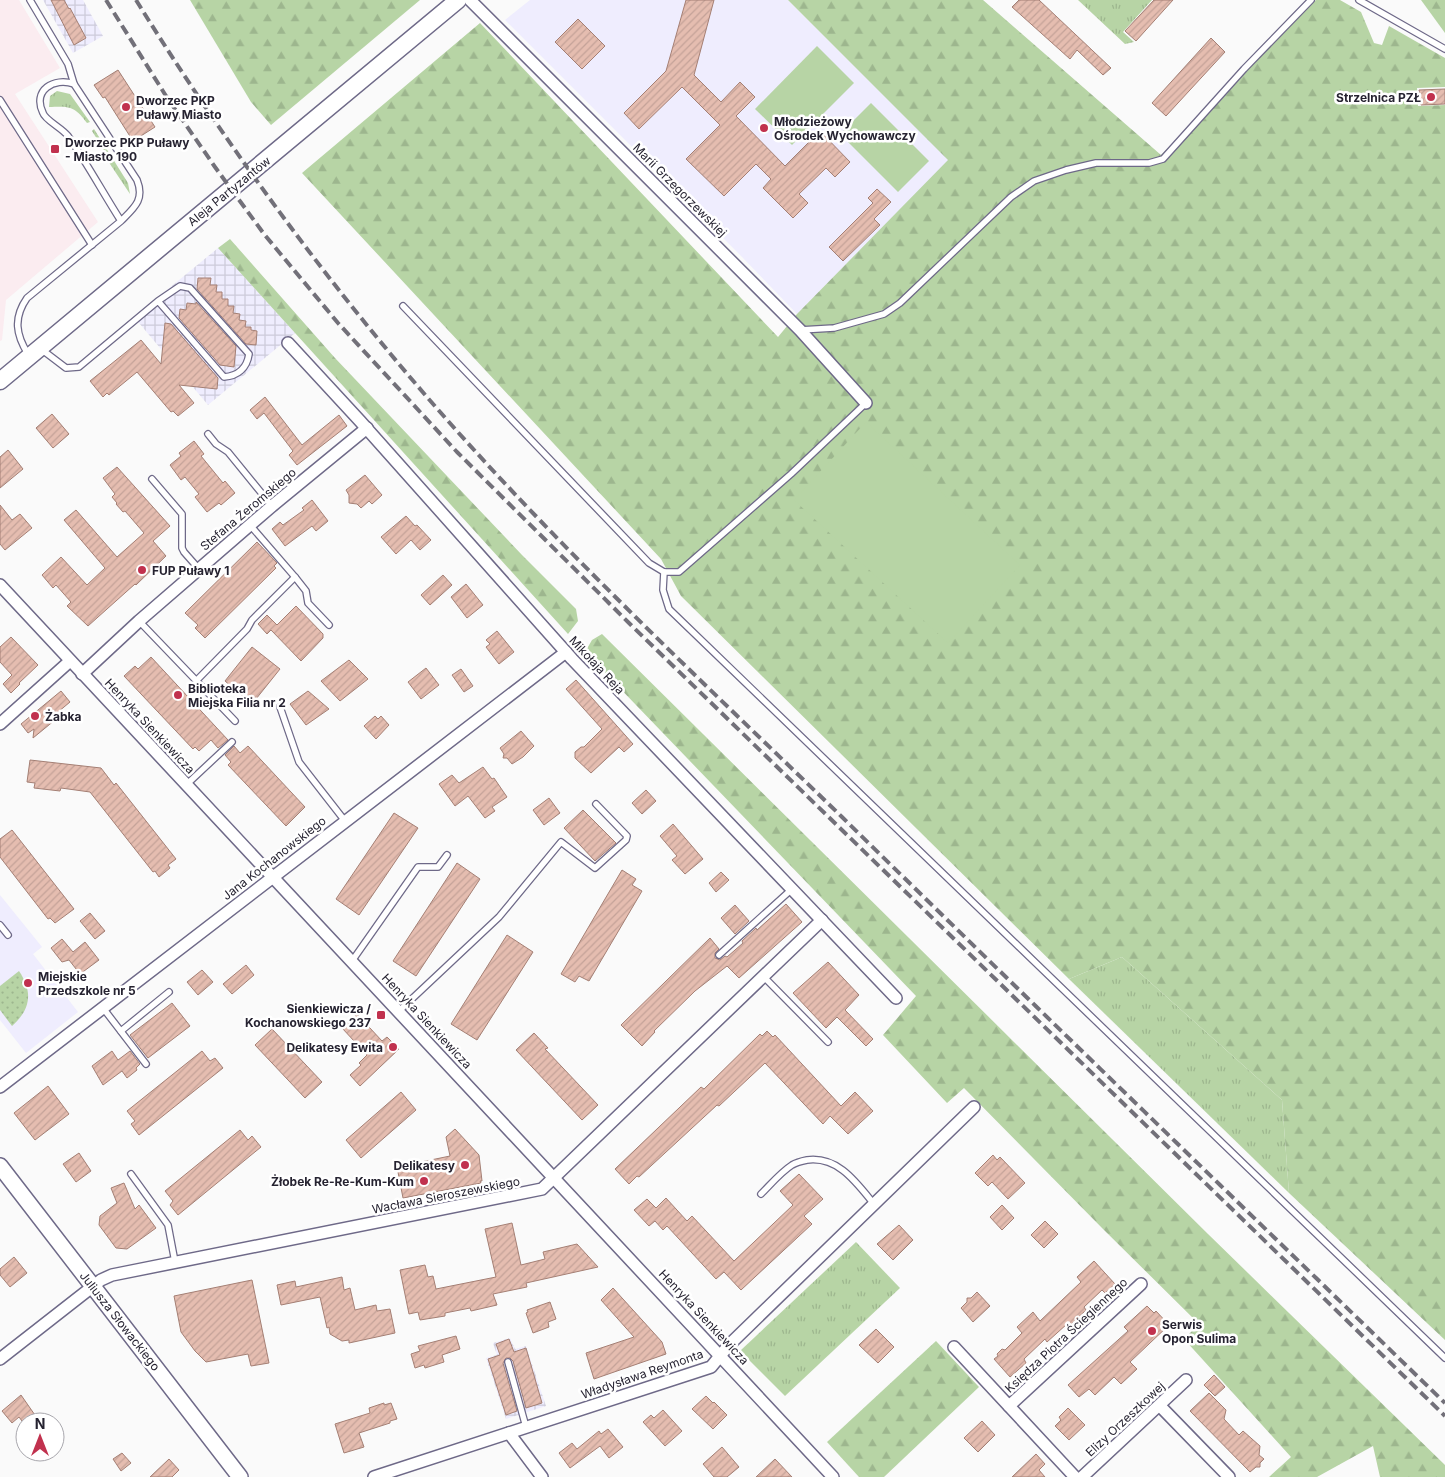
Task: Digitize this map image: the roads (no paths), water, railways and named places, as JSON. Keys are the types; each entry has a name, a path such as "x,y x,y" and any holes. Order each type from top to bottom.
{"main road":[{"name":"Aleja Partyzantów","path":"0,381 458,0"}],"street":[{"name":"Marii Grzegorzewskiej","path":"470,0 800,330 866,404"},
{"name":"Mikołaja Reja","path":"288,343 367,428 566,652 896,998"},
{"name":"Stefana Żeromskiego","path":"82,674 199,569 367,428"},
{"name":"Henryka Sienkiewicza","path":"0,586 833,1477"},
{"name":"Jana Kochanowskiego","path":"0,1087 566,652"},
{"path":"0,724 70,661"},
{"name":"Wacława Sieroszewskiego","path":"0,1359 101,1280 112,1275 542,1189 822,920"},
{"name":"Władysława Reymonta","path":"374,1477 711,1367 720,1355 974,1107"},
{"name":"Juliusza Słowackiego","path":"0,1166 240,1477"},
{"name":"Księdza Piotra Ściegiennego","path":"1009,1406 1141,1284"},
{"path":"954,1347 1075,1477"},
{"name":"Elizy Orzeszkowej","path":"1082,1477 1186,1380"},
{"path":"1160,1406 1229,1477"},
{"path":"509,1433 542,1477"}],"lane":[{"path":"30,0 68,64 74,84 140,187 138,202 121,220 21,305 18,336 34,352 66,368 79,367 158,301 180,286 190,288 249,354 247,364 234,376 224,377 158,301"},
{"path":"800,330 834,328 884,314 900,303 1011,198 1034,181 1066,170 1096,163 1149,163 1163,159 1244,69 1311,0"},
{"path":"1359,0 1445,49"},
{"path":"74,84 59,82 46,88 40,101 42,112 44,116 67,135 121,220"},
{"path":"0,100 92,244"},
{"path":"403,306 649,563 664,572 679,572 791,474 866,404"},
{"path":"208,434 216,444 228,452 272,506"},
{"path":"152,478 182,514 182,548 199,569"},
{"path":"250,525 295,577 306,591 308,603 329,625"},
{"path":"664,572 663,590 669,609 1445,1358"},
{"path":"196,680 295,577"},
{"path":"139,621 235,721"},
{"path":"280,707 299,762 345,821"},
{"path":"186,784 232,742"},
{"path":"399,1011 499,917 561,842 595,868 626,840 627,836 596,804"},
{"path":"352,961 418,867 438,867 446,855"},
{"path":"719,955 792,889"},
{"path":"0,925 8,935"},
{"path":"764,977 828,1042"},
{"path":"121,1031 169,992"},
{"path":"103,1007 146,1064"},
{"path":"761,1194 792,1165 800,1161 823,1160 833,1163 842,1169 874,1204"},
{"path":"132,1174 168,1225 175,1262"},
{"path":"508,1362 526,1427"}],"railway":[{"path":"106,0 166,96 264,234 338,323 457,452 631,625 1445,1416"},
{"path":"136,0 203,104 311,254 427,397 526,506 630,612 1445,1403"}],"place":[{"name":"Strzelnica PZŁ","path":"1431,97"},
{"name":"Dworzec PKP Puławy Miasto","path":"126,107"},
{"name":"Młodzieżowy Ośrodek Wychowawczy","path":"764,128"},
{"name":"Dworzec PKP Puławy - Miasto 190","path":"55,149"},
{"name":"FUP Puławy 1","path":"142,570"},
{"name":"Biblioteka Miejska Filia nr 2","path":"178,695"},
{"name":"Żabka","path":"35,716"},
{"name":"Miejskie Przedszkole nr 5","path":"28,983"},
{"name":"Sienkiewicza / Kochanowskiego 237","path":"381,1015"},
{"name":"Delikatesy Ewita","path":"393,1047"},
{"name":"Delikatesy","path":"465,1165"},
{"name":"Żłobek Re-Re-Kum-Kum","path":"424,1181"},
{"name":"Serwis Opon Sulima","path":"1152,1331"}]}
